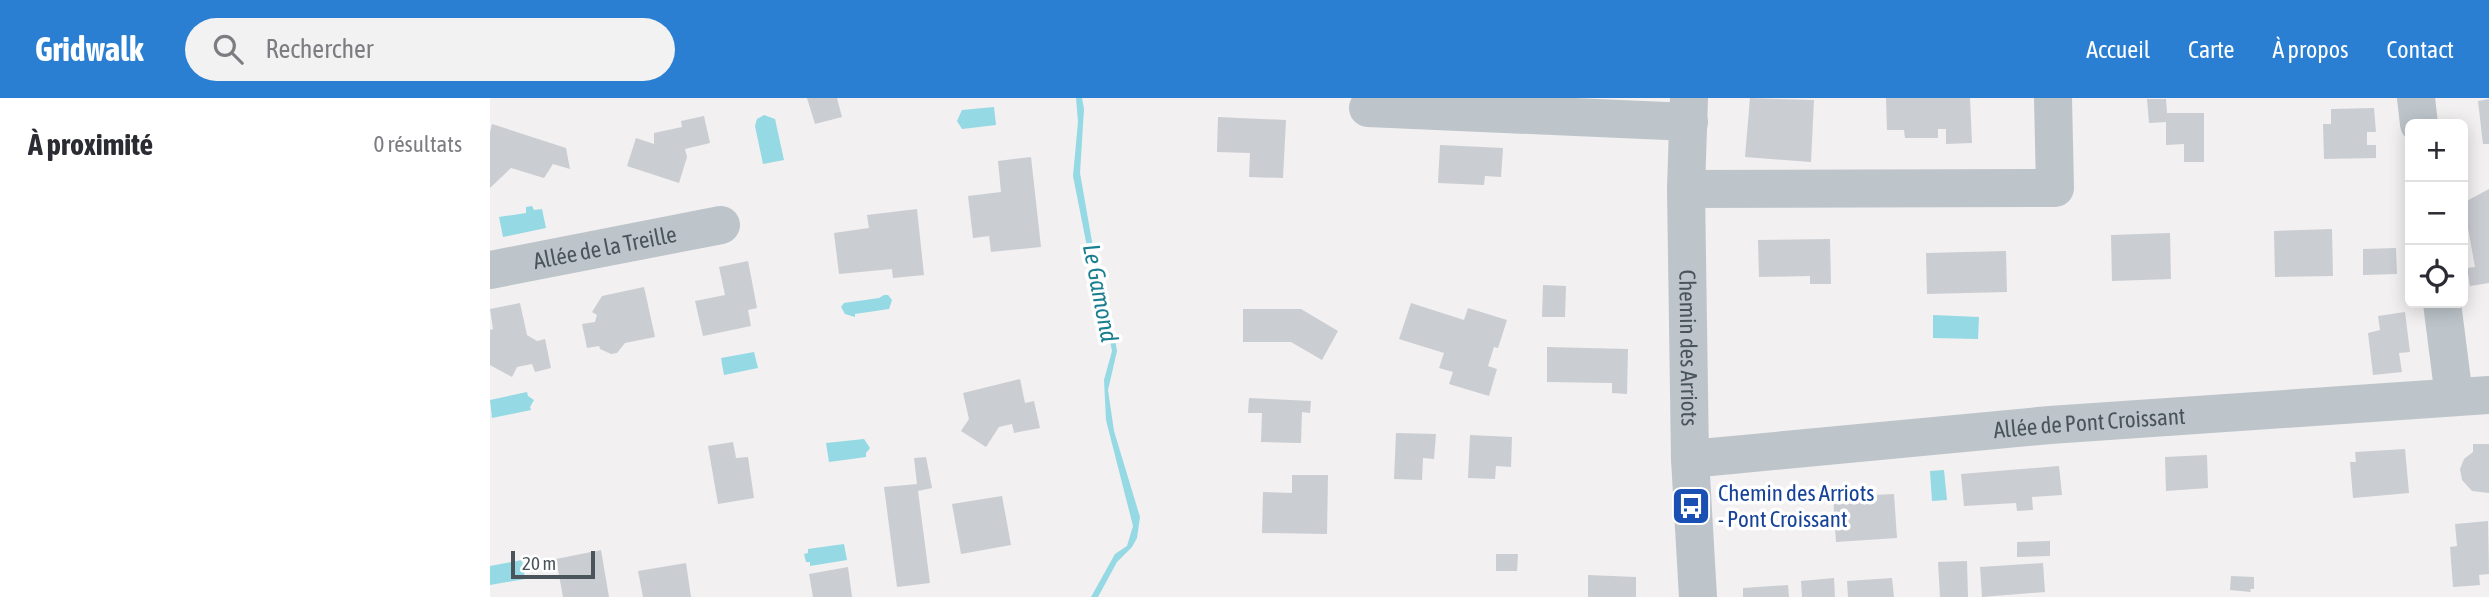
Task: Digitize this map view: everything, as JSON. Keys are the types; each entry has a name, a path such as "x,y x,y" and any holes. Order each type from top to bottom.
{"street":[{"path":"1686,189 2055,188 2053,98"},
{"path":"2416,98 2418,119"},
{"path":"1368,108 1689,110"},
{"name":"Chemin des Arriots","path":"1689,110 1686,189 1690,459 1698,597"},
{"name":"Allée de la Treille","path":"490,270 721,225"},
{"path":"2444,308 2472,396"},
{"name":"Allée de Pont Croissant","path":"1690,459 2050,425 2472,396"}],"water":[{"name":"Le Gamond","path":"1076,98 1082,98 1084,109 1080,173 1097,270 1109,305 1117,351 1108,390 1114,431 1140,517 1137,538 1117,562 1098,597 1091,597 1115,554 1127,546 1133,526 1106,420 1104,380 1112,351 1102,301 1092,272 1073,176 1078,122"},
{"path":"994,107 996,125 962,129 957,121 962,110"},
{"path":"764,115 775,119 784,160 763,164 755,126 757,119"},
{"path":"532,206 534,210 542,209 546,228 503,237 499,217 526,213 526,207"},
{"path":"888,295 892,300 889,309 855,314 855,317 845,314 841,307 844,303"},
{"path":"1933,315 1979,317 1978,339 1933,338"},
{"path":"754,352 758,368 724,375 721,358"},
{"path":"527,392 534,400 531,410 492,418 490,400"},
{"path":"864,439 870,448 866,457 829,462 826,443"},
{"path":"1944,470 1947,500 1932,501 1930,471"},
{"path":"844,544 847,560 810,566 810,562 806,562 804,554 808,553 808,549"},
{"path":"522,560 525,579 490,585 490,566"}],"building":[{"path":"807,98 837,98 842,117 815,124"},
{"path":"1750,98 1814,100 1811,162 1745,157"},
{"path":"1886,98 1970,98 1972,143 1946,144 1946,129 1938,129 1938,138 1905,138 1904,130 1887,130"},
{"path":"2147,99 2166,99 2167,113 2204,113 2204,162 2184,162 2184,144 2166,145 2166,122 2149,123"},
{"path":"2489,99 2489,144 2483,144 2478,101"},
{"path":"2374,108 2376,132 2367,132 2367,145 2376,145 2376,158 2324,159 2323,124 2331,124 2331,109"},
{"path":"704,116 710,143 685,149 687,157 679,183 627,166 636,138 654,144 654,133 682,127 681,121"},
{"path":"1218,117 1286,120 1283,178 1249,177 1250,153 1217,152"},
{"path":"492,124 566,148 570,169 553,164 544,178 511,168 490,188"},
{"path":"1440,145 1503,148 1501,177 1485,176 1484,185 1438,183"},
{"path":"1031,157 1041,247 991,252 989,236 973,238 968,196 1001,192 998,161"},
{"path":"2489,189 2489,283 2470,286 2468,268 2475,267 2468,228 2468,200"},
{"path":"917,209 924,275 893,278 892,269 839,274 834,233 869,228 867,215"},
{"path":"2332,229 2333,276 2275,277 2274,231"},
{"path":"2170,233 2171,279 2112,281 2111,235"},
{"path":"1830,239 1831,284 1810,284 1810,276 1759,277 1758,240"},
{"path":"2396,248 2397,274 2363,275 2363,249"},
{"path":"2006,251 2007,292 1927,294 1926,253"},
{"path":"748,261 757,308 748,310 751,326 703,336 695,301 725,295 719,267"},
{"path":"1543,285 1566,286 1565,317 1542,317"},
{"path":"644,287 655,337 625,343 617,353 611,354 599,346 587,348 582,324 595,322 597,315 592,312 602,296"},
{"path":"520,303 527,335 537,341 545,339 551,368 535,372 532,364 517,367 512,377 490,365 490,330 493,329 490,309"},
{"path":"1411,303 1464,320 1468,308 1507,320 1498,348 1494,347 1488,366 1497,369 1489,396 1449,384 1453,372 1439,368 1444,353 1399,339"},
{"path":"1243,309 1301,309 1338,331 1322,360 1291,342 1243,342"},
{"path":"2405,312 2410,352 2399,353 2402,372 2373,375 2368,333 2380,330 2378,316"},
{"path":"1547,347 1628,349 1627,394 1612,393 1612,383 1547,382"},
{"path":"1020,379 1025,403 1034,401 1040,428 1014,433 1012,424 999,427 986,447 961,431 969,419 963,393"},
{"path":"1249,398 1311,401 1310,413 1302,412 1301,443 1261,442 1262,413 1248,413"},
{"path":"1396,433 1436,434 1434,459 1423,458 1422,480 1394,479"},
{"path":"1470,435 1512,437 1511,467 1496,466 1495,479 1468,478"},
{"path":"733,442 736,458 748,457 754,498 718,504 708,446"},
{"path":"2473,444 2489,444 2489,493 2472,491 2462,480 2460,469 2464,459 2473,452"},
{"path":"2405,449 2409,493 2353,498 2350,462 2356,462 2355,452"},
{"path":"2207,455 2208,488 2166,491 2165,457"},
{"path":"926,457 932,488 918,491 930,583 897,587 884,487 917,484 914,458"},
{"path":"2059,466 2062,495 2032,497 2033,510 2017,511 2016,503 1964,506 1961,474"},
{"path":"1292,475 1328,475 1327,534 1262,533 1263,492 1292,493"},
{"path":"1894,494 1897,538 1836,542 1833,497"},
{"path":"1002,496 1011,545 961,554 952,504"},
{"path":"2488,521 2489,574 2479,575 2480,585 2453,587 2450,547 2457,546 2455,524"},
{"path":"2050,541 2050,556 2017,557 2017,542"},
{"path":"601,550 609,597 563,597 556,559"},
{"path":"1496,554 1518,554 1517,571 1496,571"},
{"path":"1967,561 1968,597 1940,597 1938,562"},
{"path":"686,563 691,597 643,597 638,571"},
{"path":"2043,563 2045,592 1982,597 1980,567"},
{"path":"848,567 852,597 813,597 809,574"},
{"path":"1588,575 1636,577 1636,597 1588,597"},
{"path":"2231,576 2254,577 2254,589 2250,589 2251,592 2230,590"},
{"path":"1834,578 1835,597 1802,597 1801,581"},
{"path":"1892,578 1894,597 1848,597 1847,581"},
{"path":"1788,585 1789,597 1743,597 1743,588"}],"place":[{"name":"Chemin des Arriots - Pont Croissant","path":"1691,506"}]}
